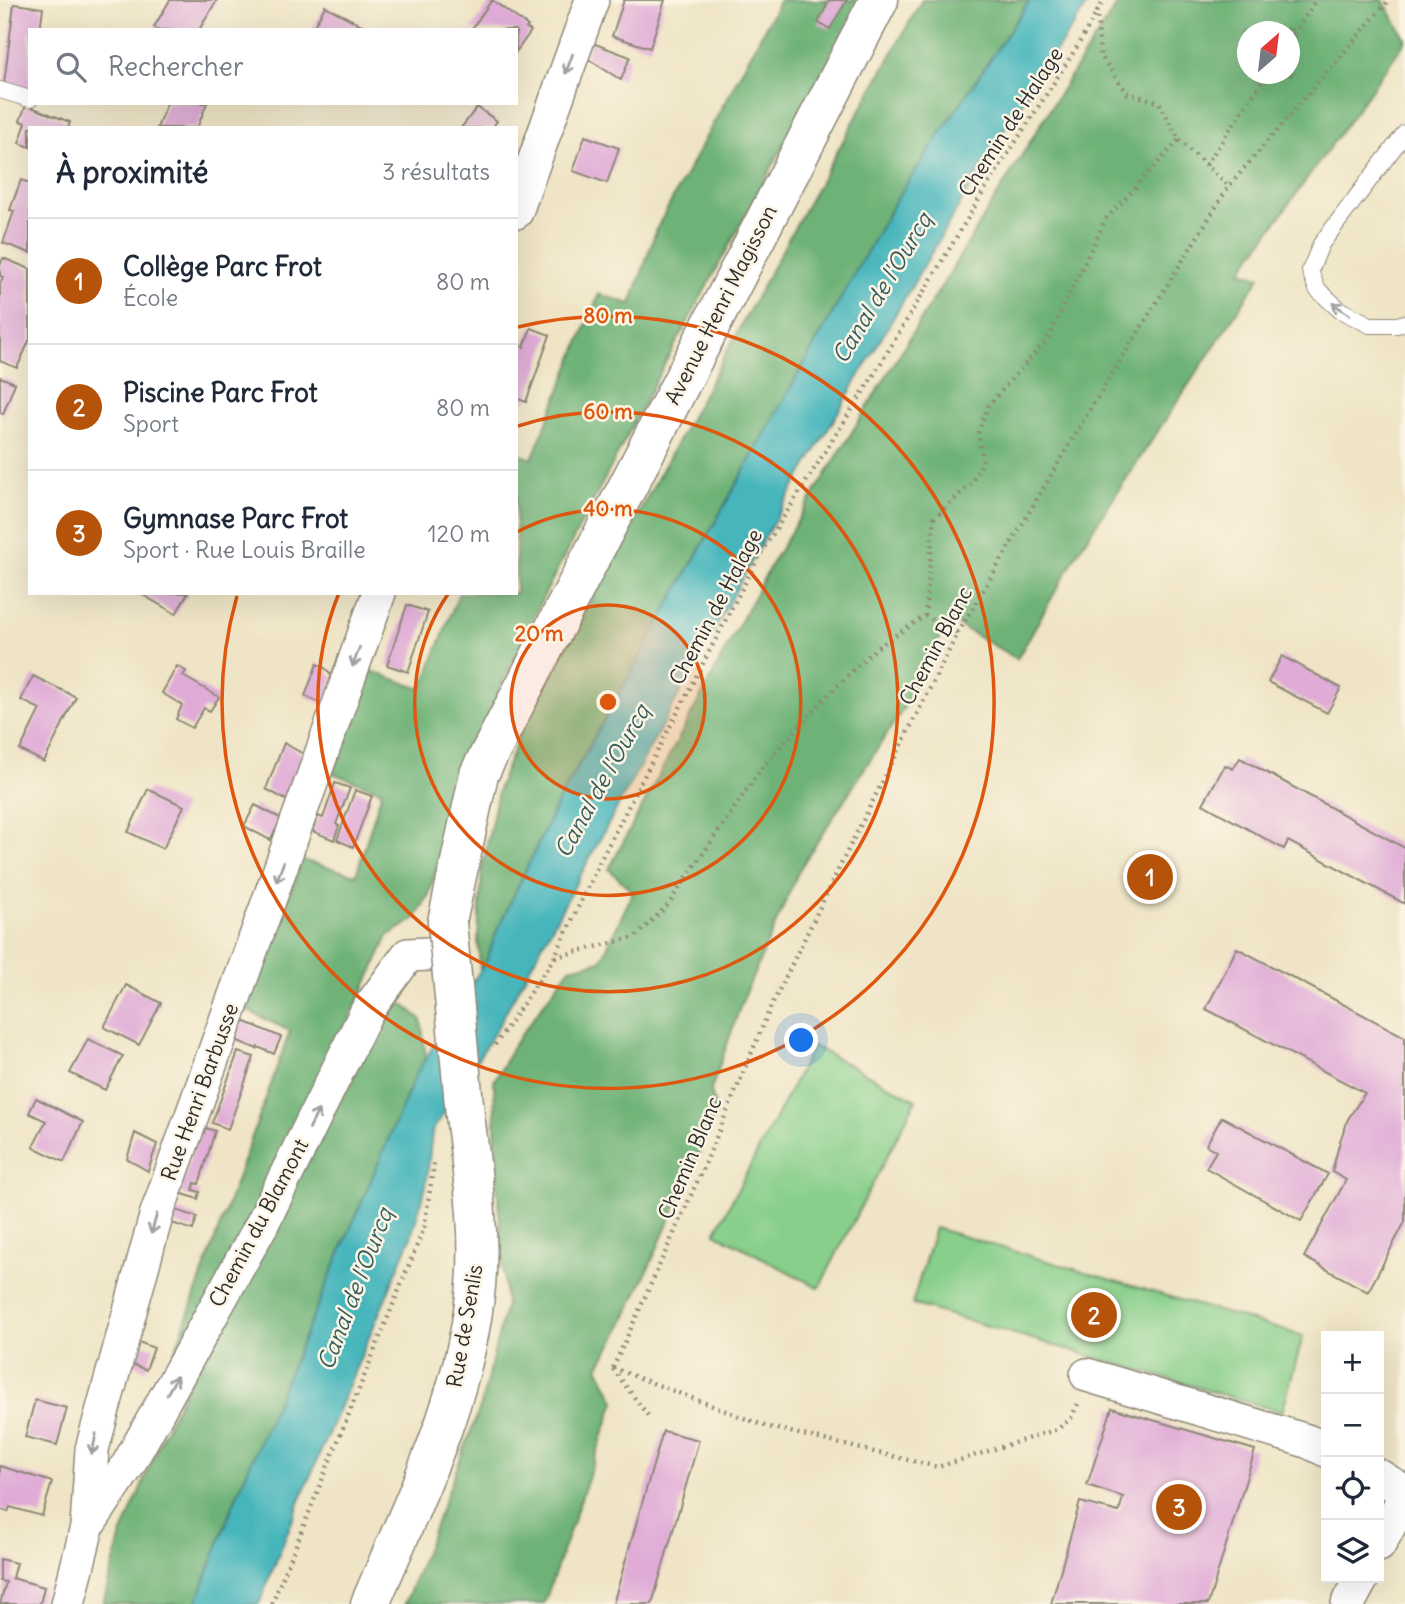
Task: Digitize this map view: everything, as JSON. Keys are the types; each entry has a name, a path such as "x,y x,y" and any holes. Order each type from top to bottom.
{"main road":[{"name":"Avenue Henri Magisson","path":"465,1115 449,937 479,774 879,0"},
{"name":"Rue de Senlis","path":"370,1604 445,1426 463,1363 476,1287 478,1246 465,1115"}],"street":[{"path":"518,206 592,0"},
{"name":"Rue Henri Barbusse","path":"68,1604 86,1527 92,1449 157,1213 378,595"},
{"name":"Chemin du Blamont","path":"86,1527 128,1465 262,1224 367,1011 408,955 449,937"},
{"path":"1087,1375 1307,1441 1321,1448"},
{"path":"1384,1479 1405,1494 1384,1535"},
{"path":"1348,1604 1359,1583"}],"lane":[{"path":"0,90 28,98"},
{"path":"1405,133 1321,244 1310,271 1317,289 1340,310 1370,325 1405,323"}],"path":[{"name":"Chemin de Halage","path":"491,1052 554,958 601,859 759,555 875,373 984,191 1104,0"},
{"path":"1300,25 1316,0"},
{"name":"Chemin Blanc","path":"613,1368 671,1244 769,1011 958,633 1093,406 1229,186 1389,0"},
{"path":"1097,10 1100,55 1127,93 1160,102 1179,140 1229,186"},
{"path":"1206,165 1260,84"},
{"path":"925,616 934,518 972,483 983,461 978,434 988,406 1049,337 1105,220 1179,140"},
{"path":"554,958 635,937 667,906 773,755 875,649 925,616"},
{"path":"925,616 958,633"},
{"path":"272,1604 424,1228 433,1163"},
{"path":"613,1368 765,1426 938,1467 1058,1429 1071,1418 1080,1401 1087,1375"},
{"path":"613,1368 649,1417"}],"green space":[{"path":"780,0 865,0 657,378 539,605 470,752 429,894 415,919 388,936 259,1207 163,1384 290,1031 246,1010 302,860 356,875 382,791 332,773 371,671 422,689 458,595 518,595 518,454 532,459 599,294 631,304 657,228"},
{"path":"922,0 1030,0 896,200 558,802 480,970 478,938 482,869 499,786 526,719"},
{"path":"1120,0 1383,0 1405,42 1241,271 1260,277 1079,550 1017,659 949,620 903,709 799,870 743,999 711,1090 716,1113 650,1265 616,1337 598,1367 615,1401 544,1604 405,1604 481,1405 506,1304 497,1183 494,1081 515,1043 570,968 601,961 633,892 609,869 773,561 1066,83"},
{"path":"403,1004 421,1019 426,1058 416,1075 235,1500 196,1604 103,1604 120,1538 167,1425 369,1031 384,1014"},
{"path":"813,1046 916,1100 819,1288 715,1233"},
{"path":"935,1228 1303,1336 1282,1412 912,1304"}],"water":[{"name":"Canal de l'Ourcq","path":"1030,0 1090,0 998,139 762,542 497,1028 432,1132 426,1186 410,1240 259,1604 196,1604 235,1500 416,1074 487,959 497,931 558,802 896,200"}],"building":[{"path":"170,0 217,0 200,28 154,27"},
{"path":"492,0 531,31 518,49 518,28 472,28"},
{"path":"624,0 665,0 650,48 612,36"},
{"path":"829,0 847,0 830,29 818,23"},
{"path":"14,4 43,8 40,28 28,28 28,92 4,84"},
{"path":"325,6 367,28 313,28"},
{"path":"590,42 630,57 621,80 585,57"},
{"path":"26,105 70,122 69,126 28,126 28,146 19,143 26,123 20,121"},
{"path":"166,105 206,105 198,126 158,126"},
{"path":"477,107 497,121 493,126 463,126"},
{"path":"585,136 619,148 607,183 573,171"},
{"path":"21,180 28,182 28,252 3,243 14,211 10,210"},
{"path":"3,258 28,268 28,343 17,368 0,361 0,284 3,277 0,276"},
{"path":"531,328 550,335 526,402 518,399 518,346 524,347"},
{"path":"0,377 15,383 3,414 0,413"},
{"path":"143,595 187,595 176,614"},
{"path":"407,605 428,612 408,672 387,665"},
{"path":"1282,656 1341,688 1327,713 1268,682"},
{"path":"317,664 325,668 333,678 324,705 305,696"},
{"path":"177,666 186,671 183,676 219,697 210,711 204,708 192,728 176,719 182,705 162,693"},
{"path":"33,676 76,697 44,762 20,750 40,709 21,700"},
{"path":"284,743 305,755 288,801 266,789"},
{"path":"1240,758 1405,848 1405,904 1288,841 1284,849 1203,804 1225,765 1233,769"},
{"path":"335,783 350,788 336,824 339,826 334,840 312,831 318,816 323,818"},
{"path":"148,789 184,806 163,849 128,832"},
{"path":"355,790 372,796 353,847 337,840"},
{"path":"255,805 282,819 270,840 244,826"},
{"path":"1237,948 1405,1037 1405,1222 1368,1292 1304,1257 1346,1180 1332,1172 1348,1119 1365,1093 1206,1009"},
{"path":"126,985 161,1003 139,1045 104,1027"},
{"path":"241,1020 281,1037 274,1054 233,1039"},
{"path":"88,1039 123,1056 105,1090 70,1073"},
{"path":"238,1052 254,1057 228,1129 212,1123"},
{"path":"36,1098 83,1122 64,1162 33,1147 46,1121 29,1113"},
{"path":"1222,1117 1328,1174 1301,1221 1206,1168 1216,1151 1206,1145"},
{"path":"200,1126 215,1131 199,1184 195,1183 193,1190 200,1192 198,1199 180,1193"},
{"path":"135,1133 157,1144 148,1171 127,1159"},
{"path":"173,1209 197,1217 193,1230 169,1222"},
{"path":"136,1341 154,1348 146,1370 129,1363"},
{"path":"35,1400 67,1408 57,1445 25,1437"},
{"path":"1112,1408 1255,1450 1208,1604 1051,1604 1080,1502 1119,1512 1123,1497 1087,1485"},
{"path":"663,1431 699,1440 652,1604 613,1604"},
{"path":"0,1466 52,1482 42,1516 10,1507 8,1512 0,1509"},
{"path":"0,1559 16,1563 12,1578 44,1587 40,1604 0,1604 6,1582 0,1581"}],"place":[{"name":"Collège Parc Frot","path":"1150,877"},
{"name":"Piscine Parc Frot","path":"1094,1315"},
{"name":"Gymnase Parc Frot","path":"1179,1507"}]}
